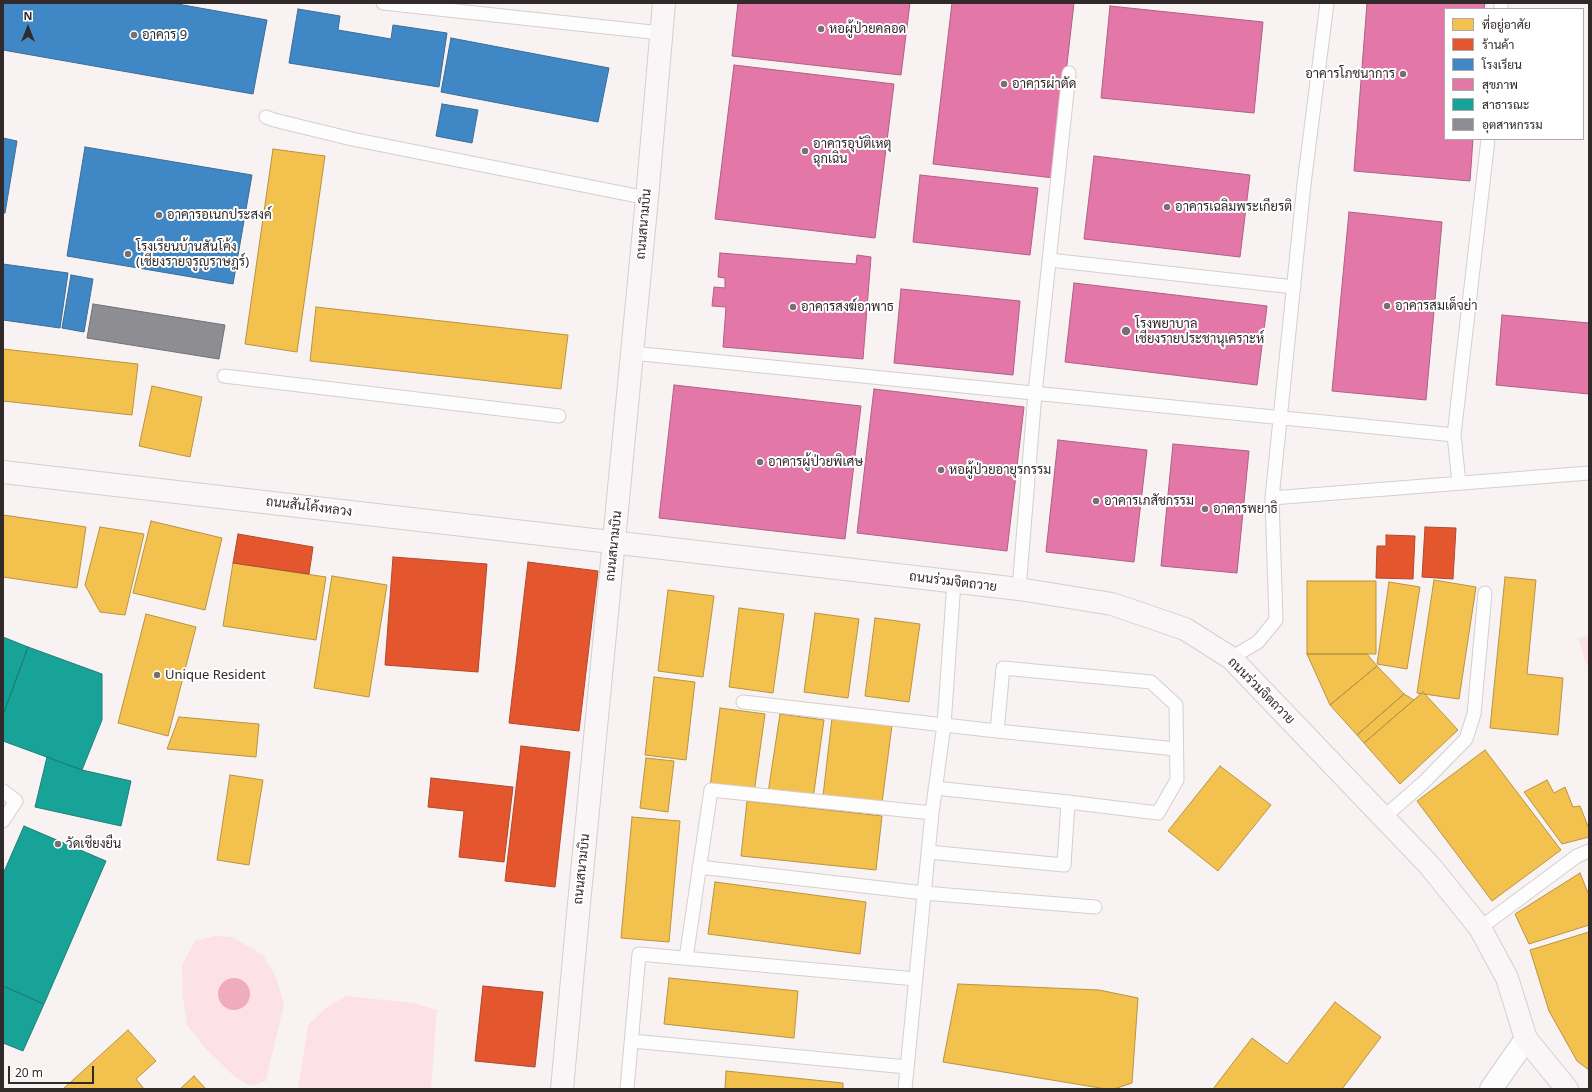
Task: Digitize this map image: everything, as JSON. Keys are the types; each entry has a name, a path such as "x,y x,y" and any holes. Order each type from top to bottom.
{"street":[{"name":"ถนนสนามบิน","path":"562,1089 647,198 664,3"},
{"name":"ถนนสันโค้งหลวง","path":"3,472 614,542"},
{"name":"ถนนร่วมจิตถวาย","path":"614,542 1019,590 1112,604 1185,629 1231,658 1430,866 1480,928 1507,978 1526,1039 1567,1089"},
{"path":"1491,1089 1526,1039"}],"lane":[{"path":"383,3 661,32"},
{"path":"1231,658 1258,642 1276,620 1272,498 1304,184 1327,3"},
{"path":"1019,590 1035,393 1069,73"},
{"path":"266,117 352,139 647,198"},
{"path":"1459,483 1454,435 1488,140"},
{"path":"1049,260 1294,287"},
{"path":"632,353 1454,435"},
{"path":"224,376 559,416"},
{"path":"1272,498 1589,473"},
{"path":"905,1089 932,813 944,725 954,582"},
{"path":"1384,817 1423,783 1466,739 1474,714 1485,593"},
{"path":"935,788 1158,813 1177,780 1176,705 1151,682 1003,668 997,730"},
{"path":"743,702 1176,749"},
{"path":"686,958 711,790 932,813"},
{"path":"3,791 16,801 3,821"},
{"path":"928,852 1064,865 1068,802"},
{"path":"1480,928 1577,856 1589,851"},
{"path":"699,867 924,893 1095,907"},
{"path":"627,1089 639,954 916,979"},
{"path":"632,1041 907,1067"}],"shaded area":[{"path":"1589,635 1589,667 1586,664 1578,638"},
{"path":"215,936 232,937 263,955 276,977 284,1004 266,1081 250,1086 234,1076 204,1047 187,1025 183,999 182,965 195,941"},
{"path":"231,978 237,978 246,982 250,994 246,1006 237,1010 231,1010 222,1006 218,997 218,991 222,982"},
{"path":"346,996 413,1003 437,1010 431,1089 298,1089 308,1025 326,1008"}],"building: ที่อยู่อาศัย":[{"path":"273,149 325,156 297,352 245,344"},
{"path":"316,307 568,335 561,389 310,361"},
{"path":"3,349 138,364 132,415 3,401"},
{"path":"152,386 202,397 190,457 139,446"},
{"path":"3,515 86,527 77,588 3,577"},
{"path":"151,521 222,538 205,610 133,593"},
{"path":"100,527 144,534 125,615 100,612 85,585"},
{"path":"233,563 326,577 316,640 223,626"},
{"path":"332,576 387,585 369,697 314,688"},
{"path":"1505,577 1536,580 1527,674 1563,678 1558,735 1490,728"},
{"path":"1434,580 1476,587 1459,699 1417,693"},
{"path":"1307,581 1376,581 1376,654 1307,654"},
{"path":"1389,582 1420,587 1407,669 1377,664"},
{"path":"668,590 714,596 703,677 658,671"},
{"path":"739,608 784,614 773,693 729,687"},
{"path":"815,613 859,619 848,698 804,692"},
{"name":"Unique Resident","path":"146,614 196,627 168,736 118,723"},
{"path":"875,618 920,624 909,702 865,696"},
{"path":"1307,654 1367,654 1377,666 1330,705"},
{"path":"1377,666 1404,694 1357,735 1330,705"},
{"path":"654,677 695,682 686,760 645,755"},
{"path":"1423,692 1458,730 1400,784 1364,743"},
{"path":"1404,694 1414,700 1364,743 1357,735"},
{"path":"720,708 765,714 754,793 710,787"},
{"path":"780,714 824,720 813,799 768,793"},
{"path":"179,717 259,724 256,757 167,749"},
{"path":"832,718 892,725 882,803 823,796"},
{"path":"1485,750 1561,850 1492,901 1417,801"},
{"path":"646,758 674,761 668,812 640,808"},
{"path":"1220,766 1271,805 1218,871 1168,831"},
{"path":"230,775 263,780 249,865 217,860"},
{"path":"1547,780 1554,793 1565,787 1573,807 1580,806 1589,829 1589,837 1562,844 1524,792"},
{"path":"747,801 882,816 876,870 741,856"},
{"path":"632,817 680,821 669,942 621,938"},
{"path":"1580,873 1588,893 1589,892 1589,925 1529,944 1515,914"},
{"path":"715,882 866,902 860,954 708,934"},
{"path":"1589,932 1589,1070 1577,1061 1549,1011 1530,950"},
{"path":"669,978 798,991 794,1038 664,1024"},
{"path":"958,984 1099,990 1138,998 1132,1083 1114,1089 1106,1089 943,1062"},
{"path":"1335,1002 1381,1037 1342,1089 1213,1089 1252,1038 1287,1064"},
{"path":"128,1030 156,1061 136,1079 144,1089 63,1089"},
{"path":"726,1071 843,1083 843,1089 725,1089"},
{"path":"194,1076 206,1089 180,1089"}],"building: ร้านค้า":[{"path":"1425,527 1456,528 1453,579 1422,577"},
{"path":"238,534 313,547 309,574 233,563"},
{"path":"1386,535 1415,536 1413,579 1376,578 1377,546 1386,546"},
{"path":"393,557 487,564 478,672 385,665"},
{"path":"528,562 598,571 579,731 509,723"},
{"path":"521,746 570,752 555,887 505,881"},
{"path":"431,778 513,787 504,862 459,857 464,811 428,807"},
{"path":"483,986 543,992 535,1067 475,1061"}],"building: โรงเรียน":[{"name":"อาคาร 9","path":"3,3 172,3 267,20 253,94 3,50"},
{"path":"298,9 340,16 338,30 391,39 393,25 447,33 439,87 289,63"},
{"path":"451,38 609,68 598,122 441,92"},
{"path":"442,104 478,110 472,143 436,136"},
{"path":"3,138 17,141 5,213 3,213"},
{"name":"อาคารอเนกประสงค์","path":"85,147 252,175 233,284 67,256"},
{"path":"3,264 68,273 60,328 3,320"},
{"path":"71,275 93,279 84,332 62,328"}],"building: สุขภาพ":[{"name":"หอผู้ป่วยคลอด","path":"738,3 910,3 901,75 732,56"},
{"name":"อาคารผ่าตัด","path":"952,3 1074,3 1054,178 933,164"},
{"name":"อาคารโภชนาการ","path":"1367,3 1485,3 1484,8 1444,8 1444,140 1473,140 1470,181 1354,171"},
{"path":"1110,6 1263,22 1254,113 1101,98"},
{"name":"อาคารอุบัติเหตุ ฉุกเฉิน","path":"734,65 894,84 875,238 715,219"},
{"name":"อาคารเฉลิมพระเกียรติ","path":"1094,156 1250,175 1240,257 1084,239"},
{"path":"920,175 1038,188 1030,255 913,242"},
{"name":"อาคารสมเด็จย่า","path":"1349,212 1442,222 1426,400 1332,391"},
{"name":"อาคารสงฆ์อาพาธ","path":"720,253 856,264 857,255 871,257 863,359 723,347 726,307 712,306 714,287 725,288 725,278 718,277"},
{"path":"1074,283 1267,306 1257,385 1065,362"},
{"path":"901,289 1020,301 1013,375 894,363"},
{"path":"1502,315 1589,323 1589,394 1496,385"},
{"name":"อาคารผู้ป่วยพิเศษ","path":"674,385 861,406 845,539 659,518"},
{"name":"หอผู้ป่วยอายุรกรรม","path":"874,389 1024,407 1007,551 857,533"},
{"name":"อาคารเภสัชกรรม","path":"1058,440 1147,450 1134,562 1046,552"},
{"name":"อาคารพยาธิ","path":"1173,444 1249,451 1237,573 1161,566"}],"building: สาธารณะ":[{"path":"3,637 28,647 3,715"},
{"path":"28,647 102,674 102,720 82,770 3,741 3,715"},
{"path":"47,757 82,770 131,781 121,826 35,807"},
{"path":"24,826 106,861 44,1004 3,986 3,874"},
{"path":"3,986 44,1004 23,1051 3,1043"}],"building: อุตสาหกรรม":[{"path":"93,304 225,325 219,359 87,338"}],"place":[{"name":"หอผู้ป่วยคลอด","path":"821,29"},
{"name":"อาคาร 9","path":"134,35"},
{"name":"อาคารโภชนาการ","path":"1403,74"},
{"name":"อาคารผ่าตัด","path":"1004,84"},
{"name":"อาคารอุบัติเหตุ ฉุกเฉิน","path":"805,151"},
{"name":"อาคารเฉลิมพระเกียรติ","path":"1167,207"},
{"name":"อาคารอเนกประสงค์","path":"159,215"},
{"name":"โรงเรียนบ้านสันโค้ง (เชียงรายจรูญราษฎร์)","path":"128,254"},
{"name":"อาคารสมเด็จย่า","path":"1387,306"},
{"name":"อาคารสงฆ์อาพาธ","path":"793,307"},
{"name":"โรงพยาบาล เชียงรายประชานุเคราะห์","path":"1126,331"},
{"name":"อาคารผู้ป่วยพิเศษ","path":"760,462"},
{"name":"หอผู้ป่วยอายุรกรรม","path":"941,470"},
{"name":"อาคารเภสัชกรรม","path":"1096,501"},
{"name":"อาคารพยาธิ","path":"1205,509"},
{"name":"Unique Resident","path":"157,675"},
{"name":"วัดเชียงยืน","path":"58,844"}]}
